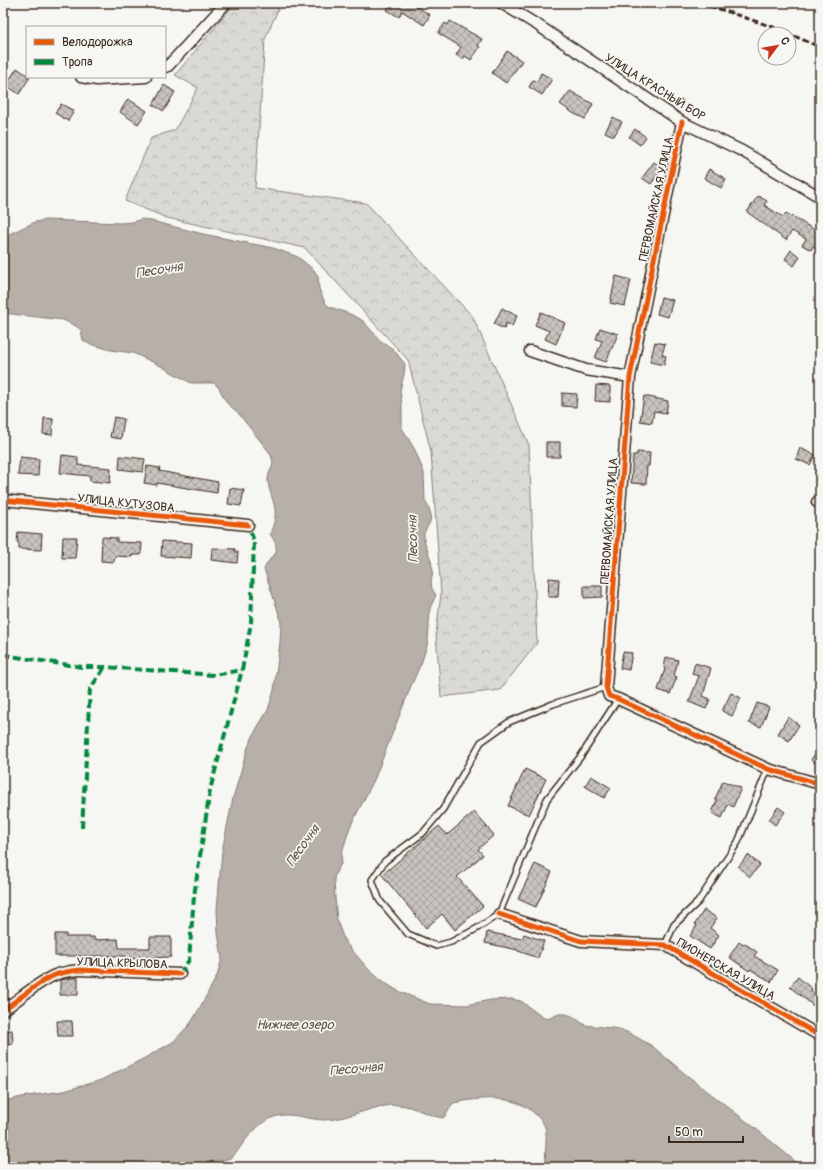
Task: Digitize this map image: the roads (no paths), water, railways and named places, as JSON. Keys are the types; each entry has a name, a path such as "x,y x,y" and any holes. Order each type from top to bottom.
{"street":[{"path":"167,66 226,3"},
{"name":"УЛИЦА КРАСНЫЙ БОР","path":"501,3 539,26 682,122 742,151 820,197"},
{"path":"86,78 97,80 130,78"},
{"name":"ПЕРВОМАЙСКАЯ УЛИЦА","path":"606,687 630,378 682,122"},
{"path":"530,351 586,370 630,378"},
{"name":"УЛИЦА КУТУЗОВА","path":"3,500 248,525"},
{"path":"606,687 609,696 768,769 820,784"},
{"name":"ПИОНЕРСКАЯ УЛИЦА","path":"499,914 581,941 665,945 820,1036"},
{"name":"УЛИЦА КРЫЛОВА","path":"3,1010 44,981 55,975 67,972 79,970 180,974"}],"lane":[{"path":"606,687 553,704 509,722 481,742 443,809 423,833 385,861 372,880 380,901 408,934 436,946 450,942 476,929 499,914 547,799 581,756 618,699"},
{"path":"665,945 674,925 698,902 738,842 768,769"}],"water":[{"name":"Нижнее озеро","path":"142,219 203,234 273,248 298,257 314,270 318,276 319,289 325,303 330,307 362,320 380,340 393,349 405,364 400,390 402,428 415,450 424,473 425,501 431,515 430,522 424,533 424,540 433,571 431,582 432,589 436,595 430,608 428,642 422,661 374,780 350,827 342,852 341,864 335,874 334,879 337,921 345,942 369,970 382,981 398,991 430,1004 467,1005 490,1000 511,999 521,1001 542,1017 547,1019 559,1014 566,1014 572,1016 585,1025 620,1029 631,1034 652,1046 802,1167 552,1167 548,1166 546,1161 545,1127 537,1116 528,1108 518,1103 508,1100 486,1099 453,1103 443,1118 399,1105 380,1107 344,1117 325,1120 293,1115 280,1115 269,1119 257,1128 232,1157 206,1163 198,1167 3,1167 3,1101 64,1091 101,1080 173,1042 190,1024 198,1011 217,976 222,958 218,933 217,909 222,851 233,798 248,747 268,710 274,690 281,624 264,569 276,553 275,543 270,534 275,513 268,483 273,465 270,453 238,413 227,403 219,388 214,383 191,383 157,364 133,353 111,350 87,343 83,340 81,330 63,320 3,313 3,237 35,222 46,220 120,223 133,222"}],"railway":[{"path":"701,3 773,27 820,47"}],"water label":[{"name":"Песочня","path":"159,269"},
{"name":"Песочня","path":"412,539"},
{"name":"Песочня","path":"302,845"},
{"name":"Песочная","path":"356,1068"}]}
